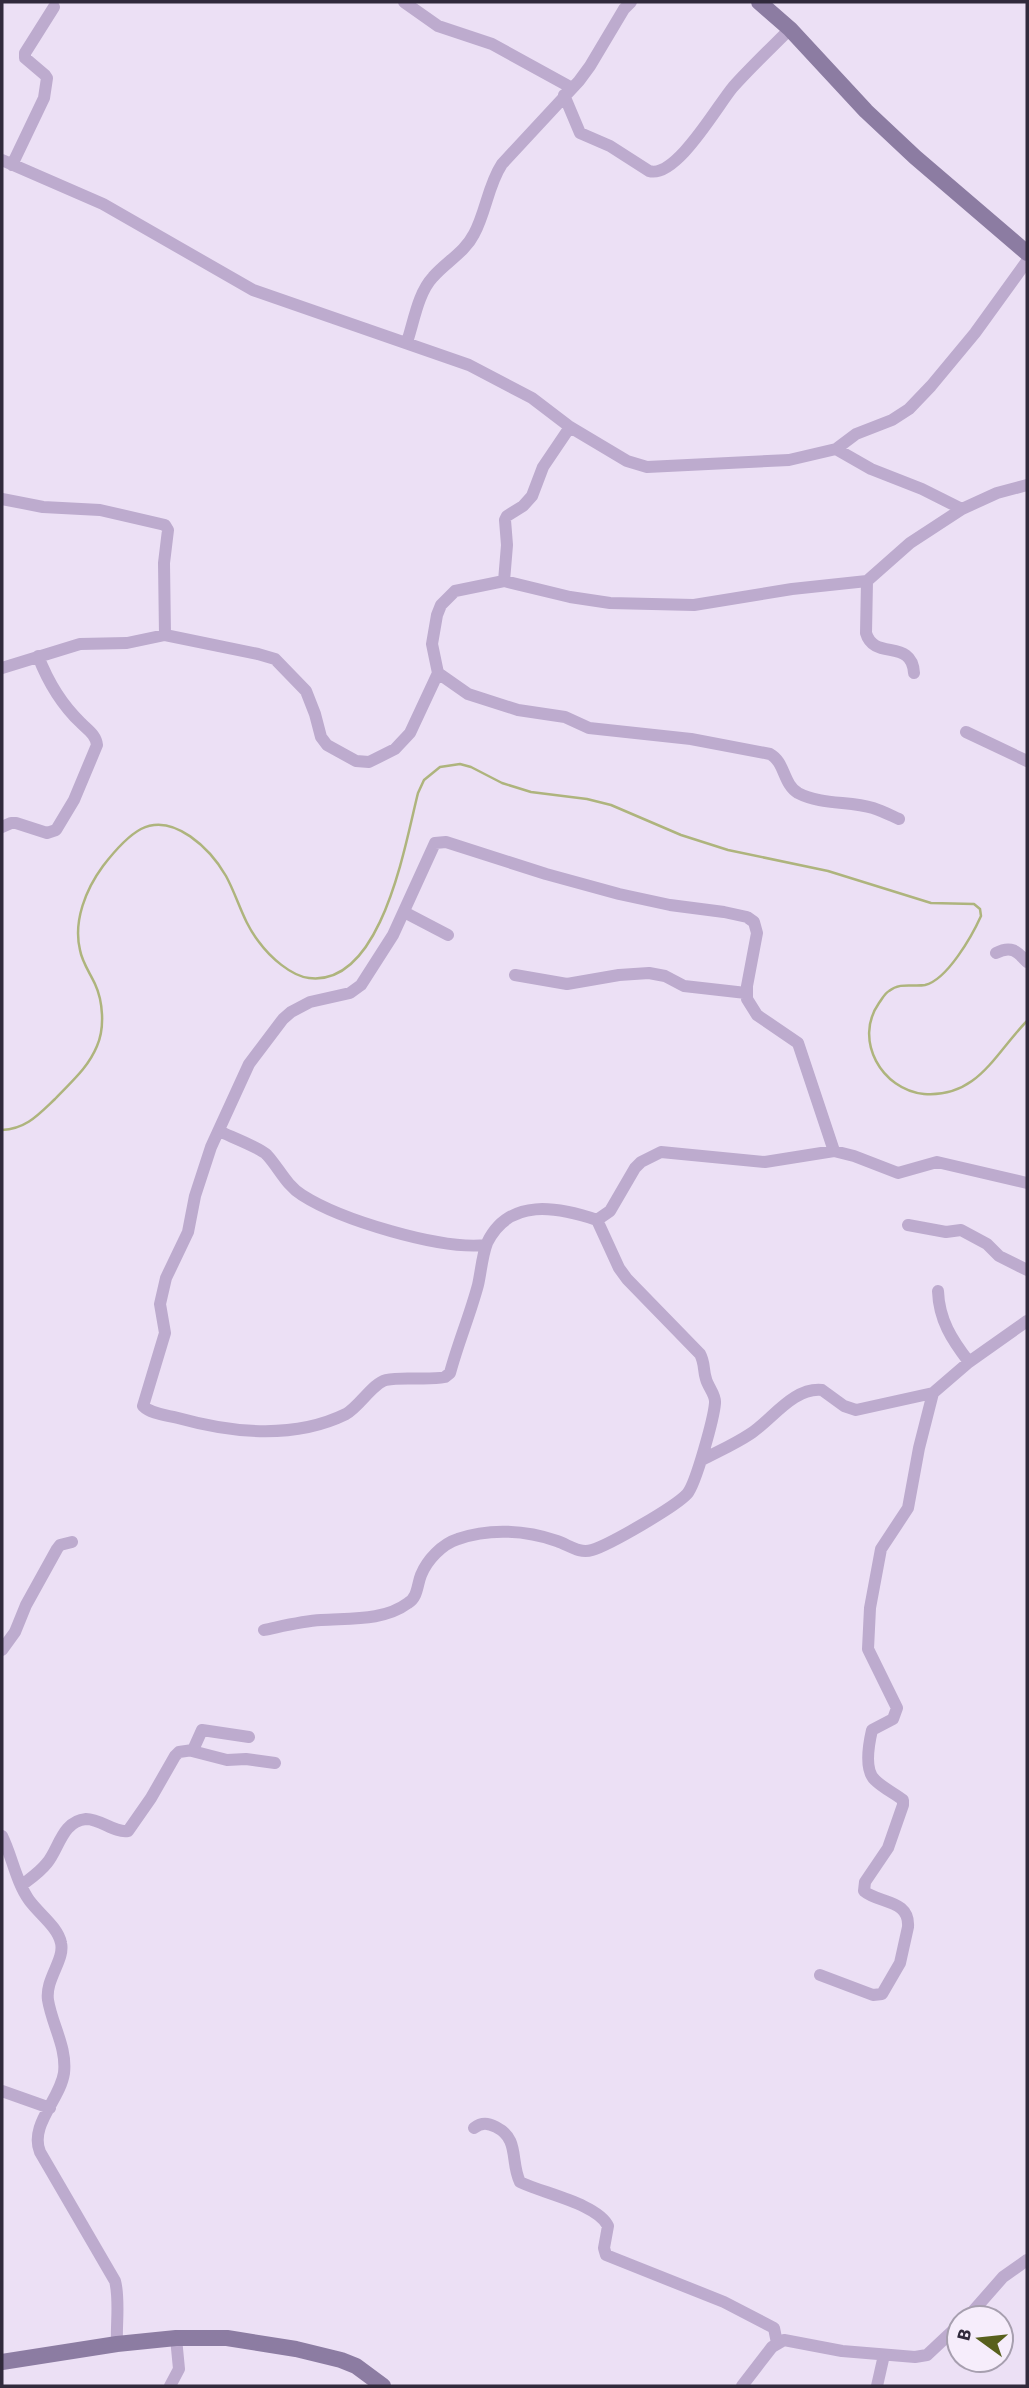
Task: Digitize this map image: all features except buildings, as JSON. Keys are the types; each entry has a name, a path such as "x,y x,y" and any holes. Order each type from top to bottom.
{"street":[{"path":"404,2 438,26 492,44 568,91 580,133 610,146 656,173 679,157 731,90 790,29"},
{"path":"407,342 428,283 464,248 475,233 498,170 590,66 624,9 631,2"},
{"path":"54,7 24,53 25,58 45,75 44,98 7,162 103,204 246,286 407,342 496,378 532,398 570,427 627,461 647,467 789,460 836,449 856,435 892,420 909,409 931,386 975,333 1026,253 866,111 790,29 759,2"},
{"path":"504,582 507,545 505,520 532,496 543,467 570,427"},
{"path":"836,449 871,470 922,489 962,509"},
{"path":"2,668 80,644 127,643 165,635 275,659 306,691 321,737 327,745 363,762 369,762 386,755 404,742 410,733 438,673 432,644 442,605 455,591 504,582 610,603 694,605 792,589 867,581 910,543 962,509 997,493 1027,485"},
{"path":"2,499 43,507 100,510 165,525 168,530 164,563 165,635"},
{"path":"867,581 868,640 877,647 906,655 914,664 914,673"},
{"path":"2,827 16,823 47,833 56,830 74,800 97,745 96,738 53,689 38,656"},
{"path":"438,673 468,694 518,710 565,717 589,728 691,739 770,754 779,762 792,789 800,794 872,808 899,819"},
{"path":"966,732 1027,761"},
{"path":"834,1151 799,1043 757,1015 751,1008 746,993 758,930 754,922 747,917 724,912 646,900 546,874 446,842 434,844 386,949 360,985 341,996 310,1002 283,1019 250,1064 205,1162 188,1232 166,1278 160,1304 165,1334 144,1401 145,1409 214,1428 287,1430 349,1412 383,1381 445,1377 450,1373 465,1329 486,1245 504,1220 528,1210 555,1210 597,1220 610,1211 641,1161 661,1152 765,1162 834,1151 898,1173 937,1162 1027,1183"},
{"path":"404,912 448,935"},
{"path":"996,953 1008,948 1013,949 1027,962"},
{"path":"515,975 567,984 649,973 665,976 684,986 746,993"},
{"path":"219,1131 267,1155 282,1177 299,1194 345,1215 441,1244 461,1247 486,1245"},
{"path":"264,1630 302,1622 365,1618 407,1605 414,1598 421,1574 443,1547 454,1539 482,1532 529,1535 579,1550 592,1550 633,1530 686,1496 702,1460 716,1400 706,1380 704,1360 622,1273 597,1220"},
{"path":"908,1225 946,1232 961,1230 987,1244 999,1256 1027,1270"},
{"path":"937,1291 938,1305 947,1330 969,1362"},
{"path":"702,1460 746,1437 795,1396 809,1391 822,1390 847,1408 856,1410 933,1393 969,1362 1027,1321"},
{"path":"820,1975 873,1995 883,1994 900,1963 908,1927 907,1916 898,1905 864,1891 864,1882 888,1848 903,1805 903,1800 875,1780 871,1774 869,1751 872,1730 893,1719 897,1708 868,1649 868,1630 880,1549 908,1508 933,1393"},
{"path":"2,1650 15,1632 31,1594 57,1549 60,1545 72,1542"},
{"path":"192,1751 202,1730 249,1737"},
{"path":"22,1885 36,1876 47,1864 62,1836 74,1823 87,1819 121,1831 128,1830 179,1752 192,1751 227,1760 275,1763"},
{"path":"2,1836 30,1900 57,1933 62,1948 51,1977 48,1996 64,2065 61,2084 37,2136 37,2146 115,2281 118,2297 117,2344"},
{"path":"2,2091 50,2108"},
{"path":"474,2128 483,2123 491,2124 505,2133 513,2145 520,2182 602,2216 608,2226 604,2248 606,2255 731,2305 774,2328 777,2343"},
{"path":"979,2304 1003,2277 1027,2260"},
{"path":"170,2386 179,2369 176,2338"},
{"path":"2,2362 117,2344 176,2338 227,2338 296,2349 341,2360 356,2366 383,2386"},
{"path":"742,2386 777,2343 790,2340 842,2351 915,2357 926,2355 945,2338"},
{"path":"877,2386 884,2356"}],"waterway":[{"path":"2,1130 25,1124 43,1110 79,1074 97,1046 102,1023 101,1006 98,991 81,954 78,928 82,906 97,875 130,836 154,825 166,826 190,836 211,855 226,876 253,934 275,959 288,970 309,978 334,975 355,960 372,937 386,908 424,780 440,767 460,764 502,783 531,792 611,805 681,835 728,850 828,871 931,903 974,904 980,909 981,916 965,945 942,975 925,985 893,988 879,1003 872,1017 869,1032 876,1061 884,1073 909,1090 924,1094 943,1093 972,1081 1027,1021"}]}
